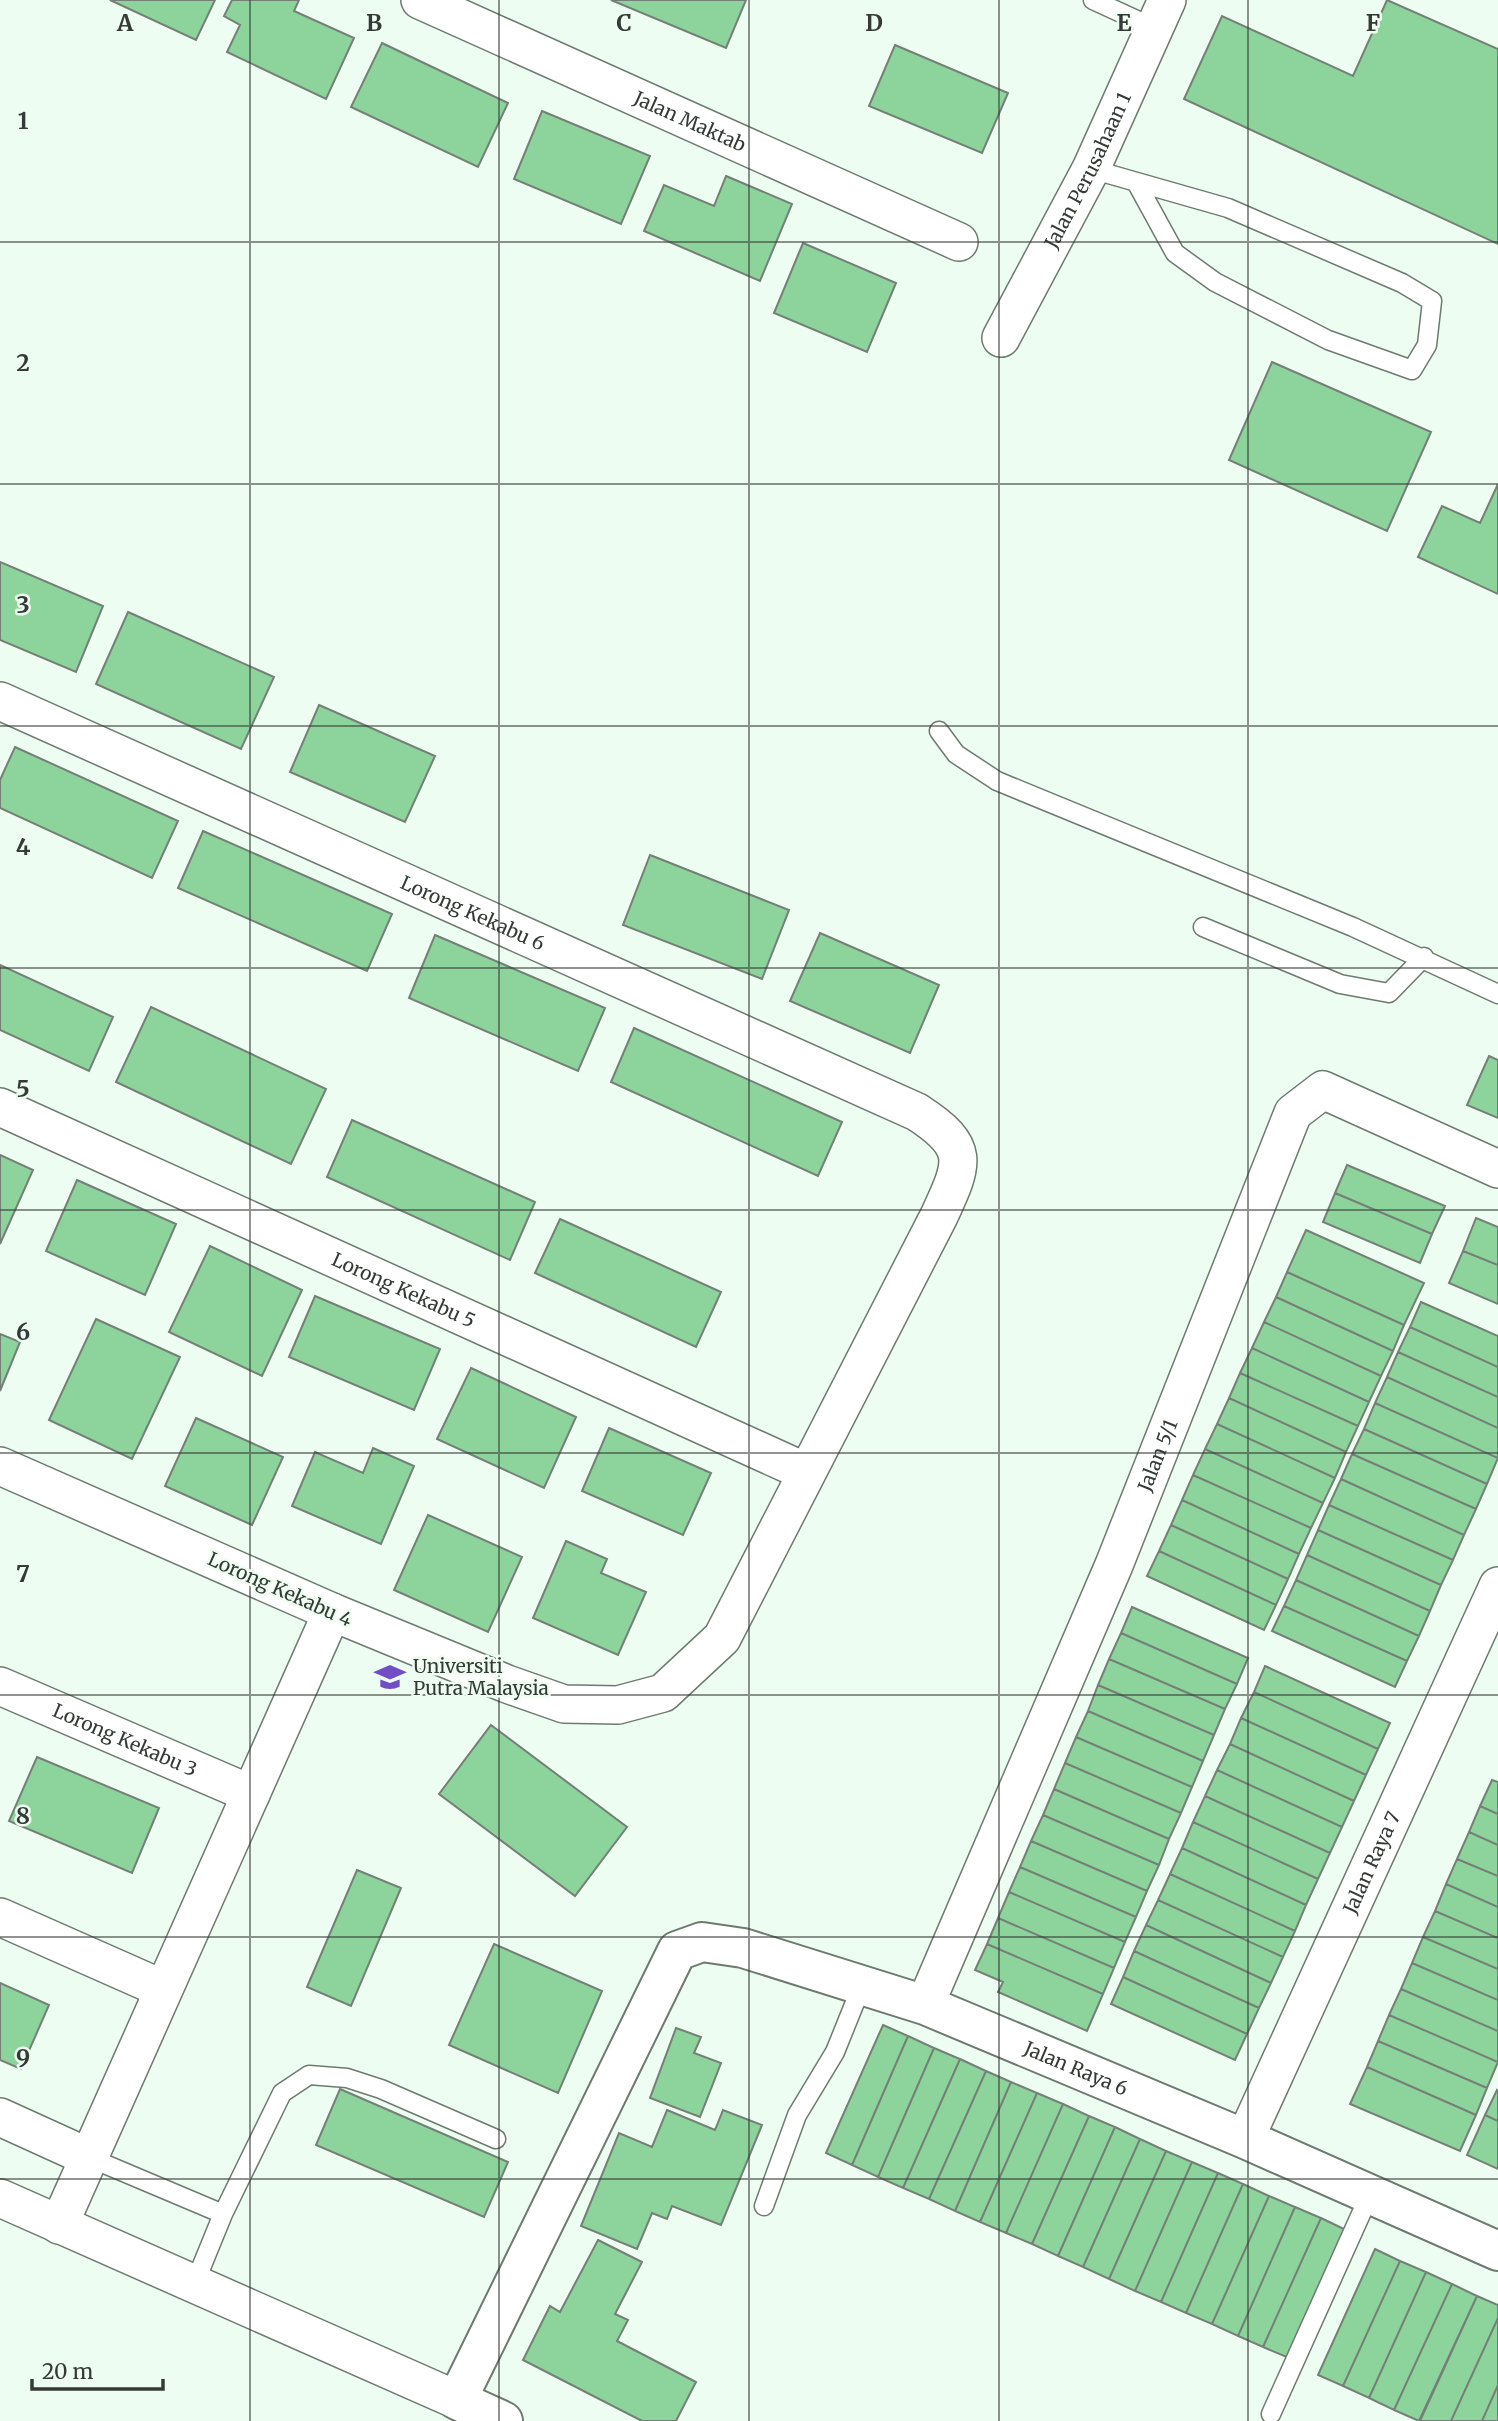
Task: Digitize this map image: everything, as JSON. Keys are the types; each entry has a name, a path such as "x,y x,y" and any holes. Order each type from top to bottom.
{"street":[{"name":"Jalan Maktab","path":"420,0 959,242"},
{"name":"Jalan Perusahaan 1","path":"1001,338 1091,169 1160,14"},
{"name":"Lorong Kekabu 6","path":"0,701 917,1112 944,1129"},
{"name":"Jalan 5/1","path":"925,2005 1114,1565 1293,1113 1323,1090 1498,1169"},
{"name":"Lorong Kekabu 5","path":"0,1107 806,1472"},
{"name":"Lorong Kekabu 4","path":"0,1466 332,1612 507,1684 564,1704 618,1706 663,1693 689,1672 722,1638 956,1179 959,1152 944,1129"},
{"name":"Jalan Raya 7","path":"1245,2139 1498,1586"},
{"path":"60,2225 332,1612"},
{"name":"Lorong Kekabu 3","path":"0,1686 251,1794"},
{"path":"0,1917 163,1989"},
{"name":"Jalan Raya 6","path":"457,2400 677,1951 702,1942 743,1948 925,2005 1245,2139 1498,2251"},
{"path":"0,2117 88,2157"},
{"path":"0,2198 503,2421"}],"lane":[{"path":"1093,0 1160,14"},
{"path":"1091,169 1228,208 1402,283 1432,301 1427,345 1412,370 1328,340 1215,282 1175,254 1136,182"},
{"path":"939,731 956,754 997,781 1424,957 1498,993"},
{"path":"1203,927 1340,984 1389,993 1424,957"},
{"path":"764,2206 797,2115 835,2052 862,1985"},
{"path":"194,2285 223,2214 282,2094 309,2075 348,2078 381,2089 496,2138"},
{"path":"88,2157 148,2179 223,2214"},
{"path":"1271,2414 1370,2194"}],"building":[{"path":"110,0 215,0 196,40"},
{"path":"232,0 299,0 294,11 354,38 326,99 227,52 240,25 224,16"},
{"path":"611,0 746,0 726,48"},
{"path":"1387,0 1498,49 1498,244 1184,99 1222,16 1353,76"},
{"path":"382,43 508,103 478,167 351,107"},
{"path":"895,45 1008,93 982,153 869,106"},
{"path":"542,111 650,156 621,224 514,179"},
{"path":"726,176 792,204 760,281 644,231 664,185 714,206"},
{"path":"803,243 896,283 867,352 774,313"},
{"path":"1272,362 1431,432 1387,531 1229,460"},
{"path":"1498,484 1498,594 1418,557 1442,506 1480,523"},
{"path":"0,562 103,606 76,672 0,640"},
{"path":"128,612 274,677 241,749 96,684"},
{"path":"319,705 435,756 405,822 290,772"},
{"path":"15,747 178,821 152,878 0,808 0,780"},
{"path":"203,831 392,914 367,971 178,888"},
{"path":"650,855 789,910 762,979 623,925"},
{"path":"820,933 939,985 910,1053 790,1001"},
{"path":"435,935 605,1008 578,1071 409,998"},
{"path":"0,965 113,1017 89,1071 0,1030"},
{"path":"151,1007 326,1089 291,1164 116,1082"},
{"path":"634,1028 842,1122 818,1176 611,1082"},
{"path":"1489,1056 1498,1060 1498,1118 1467,1105"},
{"path":"352,1120 535,1202 510,1260 327,1177"},
{"path":"0,1155 33,1170 0,1244"},
{"path":"1347,1165 1445,1206 1432,1234 1335,1193"},
{"path":"77,1180 176,1224 145,1295 46,1251"},
{"path":"1335,1193 1432,1234 1420,1263 1323,1222"},
{"path":"1476,1218 1498,1227 1498,1265 1463,1251"},
{"path":"560,1219 721,1292 696,1347 535,1273"},
{"path":"1306,1230 1424,1283 1404,1325 1287,1272"},
{"path":"210,1246 302,1290 262,1376 169,1332"},
{"path":"1463,1251 1498,1265 1498,1304 1449,1283"},
{"path":"1287,1272 1404,1325 1393,1351 1276,1297"},
{"path":"315,1296 440,1349 414,1410 289,1357"},
{"path":"1276,1297 1393,1351 1381,1376 1264,1322"},
{"path":"1421,1302 1498,1336 1498,1367 1410,1327"},
{"path":"96,1319 180,1357 132,1459 49,1420"},
{"path":"1264,1322 1381,1376 1369,1402 1252,1348"},
{"path":"1410,1327 1498,1367 1498,1397 1398,1352"},
{"path":"0,1334 20,1342 0,1391"},
{"path":"1252,1348 1369,1402 1358,1426 1240,1373"},
{"path":"1398,1352 1498,1397 1498,1428 1387,1377"},
{"path":"471,1368 576,1417 544,1488 437,1439"},
{"path":"1240,1373 1358,1426 1346,1452 1229,1398"},
{"path":"1387,1377 1498,1428 1498,1458 1375,1403"},
{"path":"1229,1398 1346,1452 1335,1478 1217,1424"},
{"path":"1375,1403 1498,1458 1487,1484 1364,1429"},
{"path":"196,1418 283,1457 252,1525 165,1486"},
{"path":"1217,1424 1335,1478 1323,1503 1205,1449"},
{"path":"609,1428 711,1473 683,1535 582,1491"},
{"path":"1364,1429 1487,1484 1476,1509 1352,1454"},
{"path":"373,1448 414,1466 381,1544 292,1506 315,1452 363,1473"},
{"path":"1205,1449 1323,1503 1311,1528 1193,1475"},
{"path":"1352,1454 1476,1509 1464,1535 1341,1479"},
{"path":"1193,1475 1311,1528 1299,1554 1182,1500"},
{"path":"1341,1479 1464,1535 1453,1560 1329,1505"},
{"path":"1182,1500 1299,1554 1288,1579 1171,1525"},
{"path":"1329,1505 1453,1560 1441,1585 1318,1530"},
{"path":"428,1515 522,1557 488,1632 394,1590"},
{"path":"1171,1525 1288,1579 1276,1605 1159,1551"},
{"path":"1318,1530 1441,1585 1430,1611 1307,1555"},
{"path":"566,1541 607,1559 601,1573 646,1592 618,1655 533,1618"},
{"path":"1159,1551 1276,1605 1264,1630 1147,1576"},
{"path":"1307,1555 1430,1611 1419,1636 1296,1580"},
{"path":"1296,1580 1419,1636 1407,1661 1284,1606"},
{"path":"1284,1606 1407,1661 1395,1687 1272,1631"},
{"path":"1132,1607 1248,1658 1237,1684 1121,1633"},
{"path":"1121,1633 1237,1684 1225,1709 1109,1659"},
{"path":"1109,1659 1225,1709 1214,1735 1098,1685"},
{"path":"1265,1666 1390,1723 1378,1749 1254,1692"},
{"path":"1098,1685 1214,1735 1203,1761 1088,1711"},
{"path":"1254,1692 1378,1749 1366,1775 1241,1718"},
{"path":"1088,1711 1203,1761 1192,1787 1076,1737"},
{"path":"1241,1718 1366,1775 1354,1801 1230,1744"},
{"path":"491,1725 627,1827 575,1896 439,1794"},
{"path":"1076,1737 1192,1787 1181,1813 1065,1763"},
{"path":"1230,1744 1354,1801 1342,1827 1217,1770"},
{"path":"37,1757 159,1808 132,1873 9,1821"},
{"path":"1065,1763 1181,1813 1169,1839 1054,1789"},
{"path":"1217,1770 1342,1827 1330,1853 1205,1796"},
{"path":"1492,1780 1498,1782 1498,1814 1480,1806"},
{"path":"1054,1789 1169,1839 1159,1865 1043,1815"},
{"path":"1205,1796 1330,1853 1318,1879 1193,1822"},
{"path":"1480,1806 1498,1814 1498,1845 1469,1832"},
{"path":"1043,1815 1159,1865 1147,1891 1031,1841"},
{"path":"1193,1822 1318,1879 1306,1905 1182,1848"},
{"path":"1469,1832 1498,1845 1498,1876 1457,1859"},
{"path":"1031,1841 1147,1891 1136,1917 1020,1867"},
{"path":"1182,1848 1306,1905 1295,1931 1170,1874"},
{"path":"1457,1859 1498,1876 1498,1907 1446,1884"},
{"path":"1020,1867 1136,1917 1125,1942 1009,1892"},
{"path":"357,1870 401,1888 351,2006 307,1987"},
{"path":"1170,1874 1295,1931 1283,1957 1158,1900"},
{"path":"1446,1884 1498,1907 1498,1938 1435,1911"},
{"path":"1009,1892 1125,1942 1114,1968 998,1918"},
{"path":"1158,1900 1283,1957 1271,1983 1146,1925"},
{"path":"1435,1911 1498,1938 1498,1969 1423,1937"},
{"path":"998,1918 1114,1968 1103,1994 987,1944"},
{"path":"1146,1925 1271,1983 1259,2008 1134,1951"},
{"path":"1423,1937 1498,1969 1498,2000 1412,1963"},
{"path":"494,1944 602,1991 558,2093 449,2045"},
{"path":"987,1944 1103,1994 1087,2031 998,1992 1003,1982 975,1970"},
{"path":"1134,1951 1259,2008 1247,2034 1123,1977"},
{"path":"1412,1963 1498,2000 1498,2031 1401,1989"},
{"path":"1123,1977 1247,2034 1235,2060 1111,2004"},
{"path":"0,1983 49,2005 21,2069 0,2060"},
{"path":"1401,1989 1498,2031 1498,2062 1389,2015"},
{"path":"1389,2015 1498,2062 1487,2088 1378,2041"},
{"path":"883,2025 908,2036 852,2165 826,2153"},
{"path":"676,2028 701,2037 694,2053 721,2063 700,2117 650,2098"},
{"path":"908,2036 934,2048 878,2177 852,2165"},
{"path":"1378,2041 1487,2088 1476,2115 1367,2067"},
{"path":"934,2048 960,2059 903,2188 878,2177"},
{"path":"960,2059 986,2071 929,2199 903,2188"},
{"path":"1367,2067 1476,2115 1460,2151 1350,2104"},
{"path":"986,2071 1011,2082 955,2211 929,2199"},
{"path":"1011,2082 1037,2093 980,2222 955,2211"},
{"path":"340,2089 508,2162 484,2217 316,2145"},
{"path":"1498,2091 1498,2121 1485,2115"},
{"path":"1037,2093 1063,2104 1006,2233 980,2222"},
{"path":"1063,2104 1089,2116 1032,2244 1006,2233"},
{"path":"667,2110 715,2130 723,2110 762,2125 721,2225 672,2206 667,2219 652,2213 637,2249 581,2226 619,2133 652,2147"},
{"path":"1485,2115 1498,2121 1498,2169 1467,2155"},
{"path":"1089,2116 1115,2127 1058,2256 1032,2244"},
{"path":"1115,2127 1140,2139 1083,2267 1058,2256"},
{"path":"1140,2139 1166,2151 1109,2279 1083,2267"},
{"path":"1166,2151 1192,2162 1135,2291 1109,2279"},
{"path":"1192,2162 1218,2173 1161,2302 1135,2291"},
{"path":"1218,2173 1243,2184 1186,2313 1161,2302"},
{"path":"1243,2184 1269,2196 1212,2324 1186,2313"},
{"path":"1269,2196 1295,2207 1238,2336 1212,2324"},
{"path":"1295,2207 1321,2218 1263,2347 1238,2336"},
{"path":"1321,2218 1346,2230 1289,2358 1263,2347"},
{"path":"598,2240 642,2262 615,2314 628,2320 617,2341 696,2382 676,2421 642,2421 523,2360 550,2306 560,2312"},
{"path":"1375,2249 1400,2261 1343,2386 1318,2375"},
{"path":"1400,2261 1426,2272 1369,2398 1343,2386"},
{"path":"1426,2272 1452,2284 1394,2410 1369,2398"},
{"path":"1452,2284 1477,2296 1419,2421 1394,2410"},
{"path":"1477,2296 1498,2305 1498,2318 1451,2421 1420,2421"},
{"path":"1498,2318 1498,2385 1482,2421 1451,2421"},
{"path":"1498,2385 1498,2421 1482,2421"}],"place":[{"name":"Universiti Putra Malaysia","path":"390,1677"}]}
